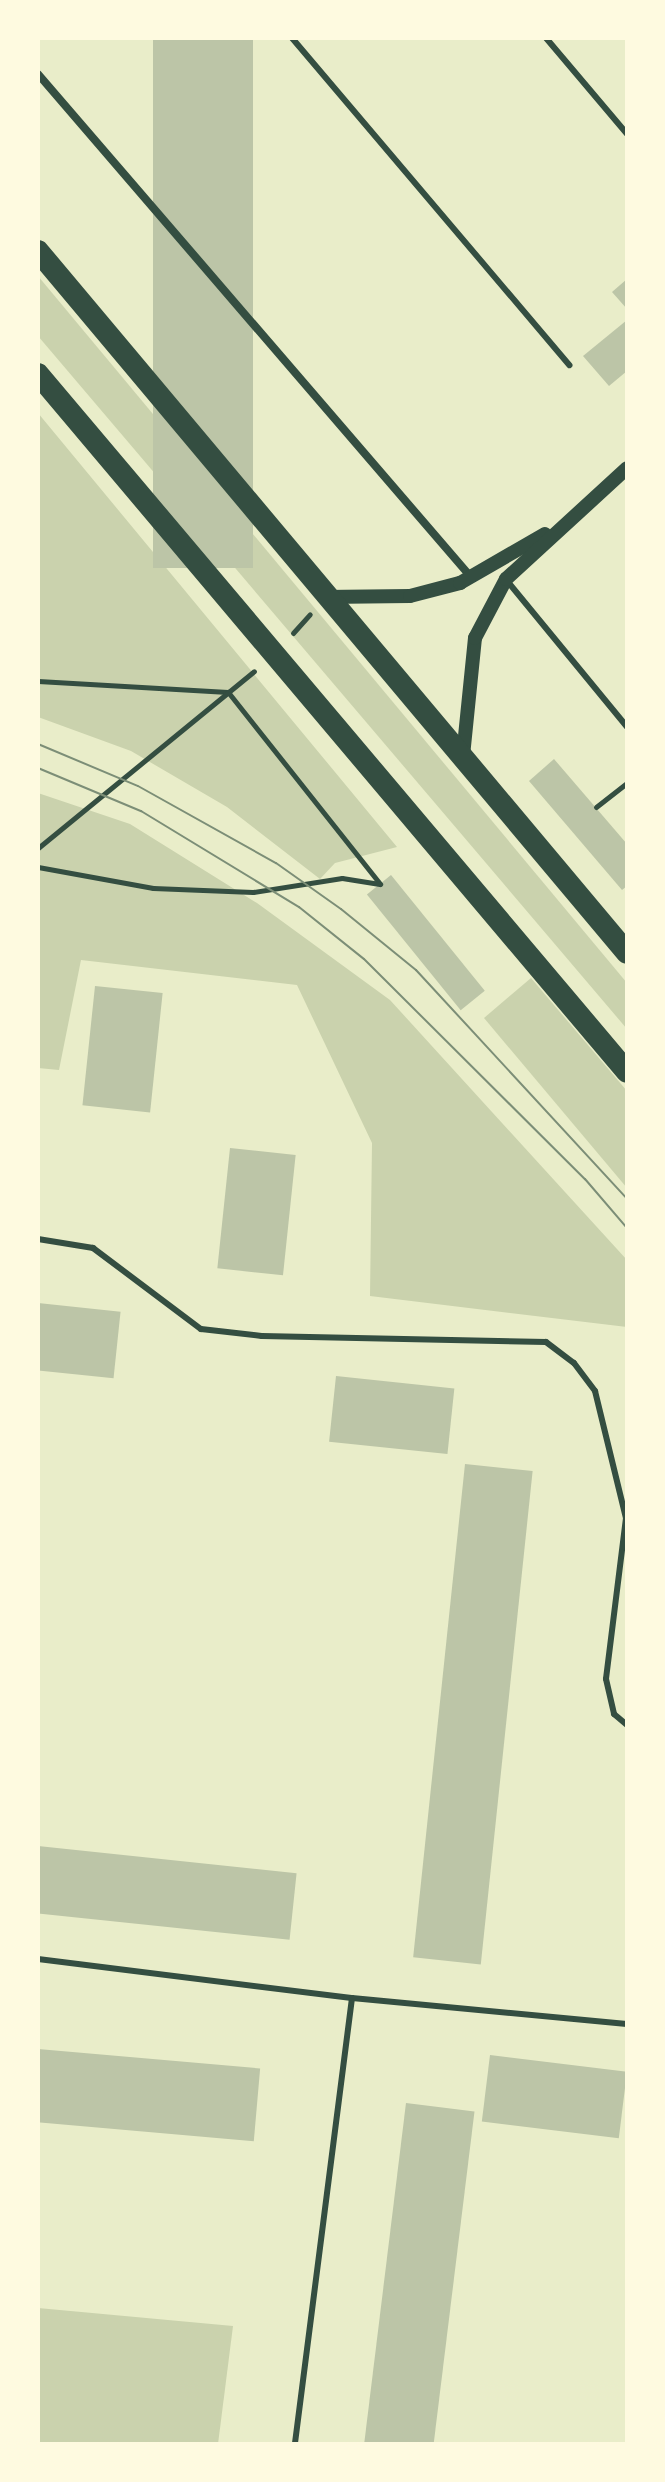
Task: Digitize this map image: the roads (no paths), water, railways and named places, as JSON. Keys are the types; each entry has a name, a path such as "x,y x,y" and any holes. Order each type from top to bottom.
{"highway":[{"path":"38,251 324,597 463,756 627,953"},
{"path":"38,374 627,1072"}],"street":[{"path":"38,74 472,577"},
{"path":"463,756 475,638 506,579 627,468"},
{"path":"324,597 410,596 472,577 567,521"}],"lane":[{"path":"292,38 569,365"},
{"path":"546,38 627,134"},
{"path":"506,579 627,727"},
{"path":"38,1239 93,1248 201,1329 262,1336 546,1342 574,1363 595,1391 626,1518 606,1679 614,1714 627,1725"},
{"path":"38,1959 352,1998 627,2024"},
{"path":"295,2444 352,1998"}],"tram line":[{"path":"38,744 138,786 276,863 341,909 416,970 627,1199"},
{"path":"38,768 141,811 299,907 364,959 585,1179 627,1228"}]}
